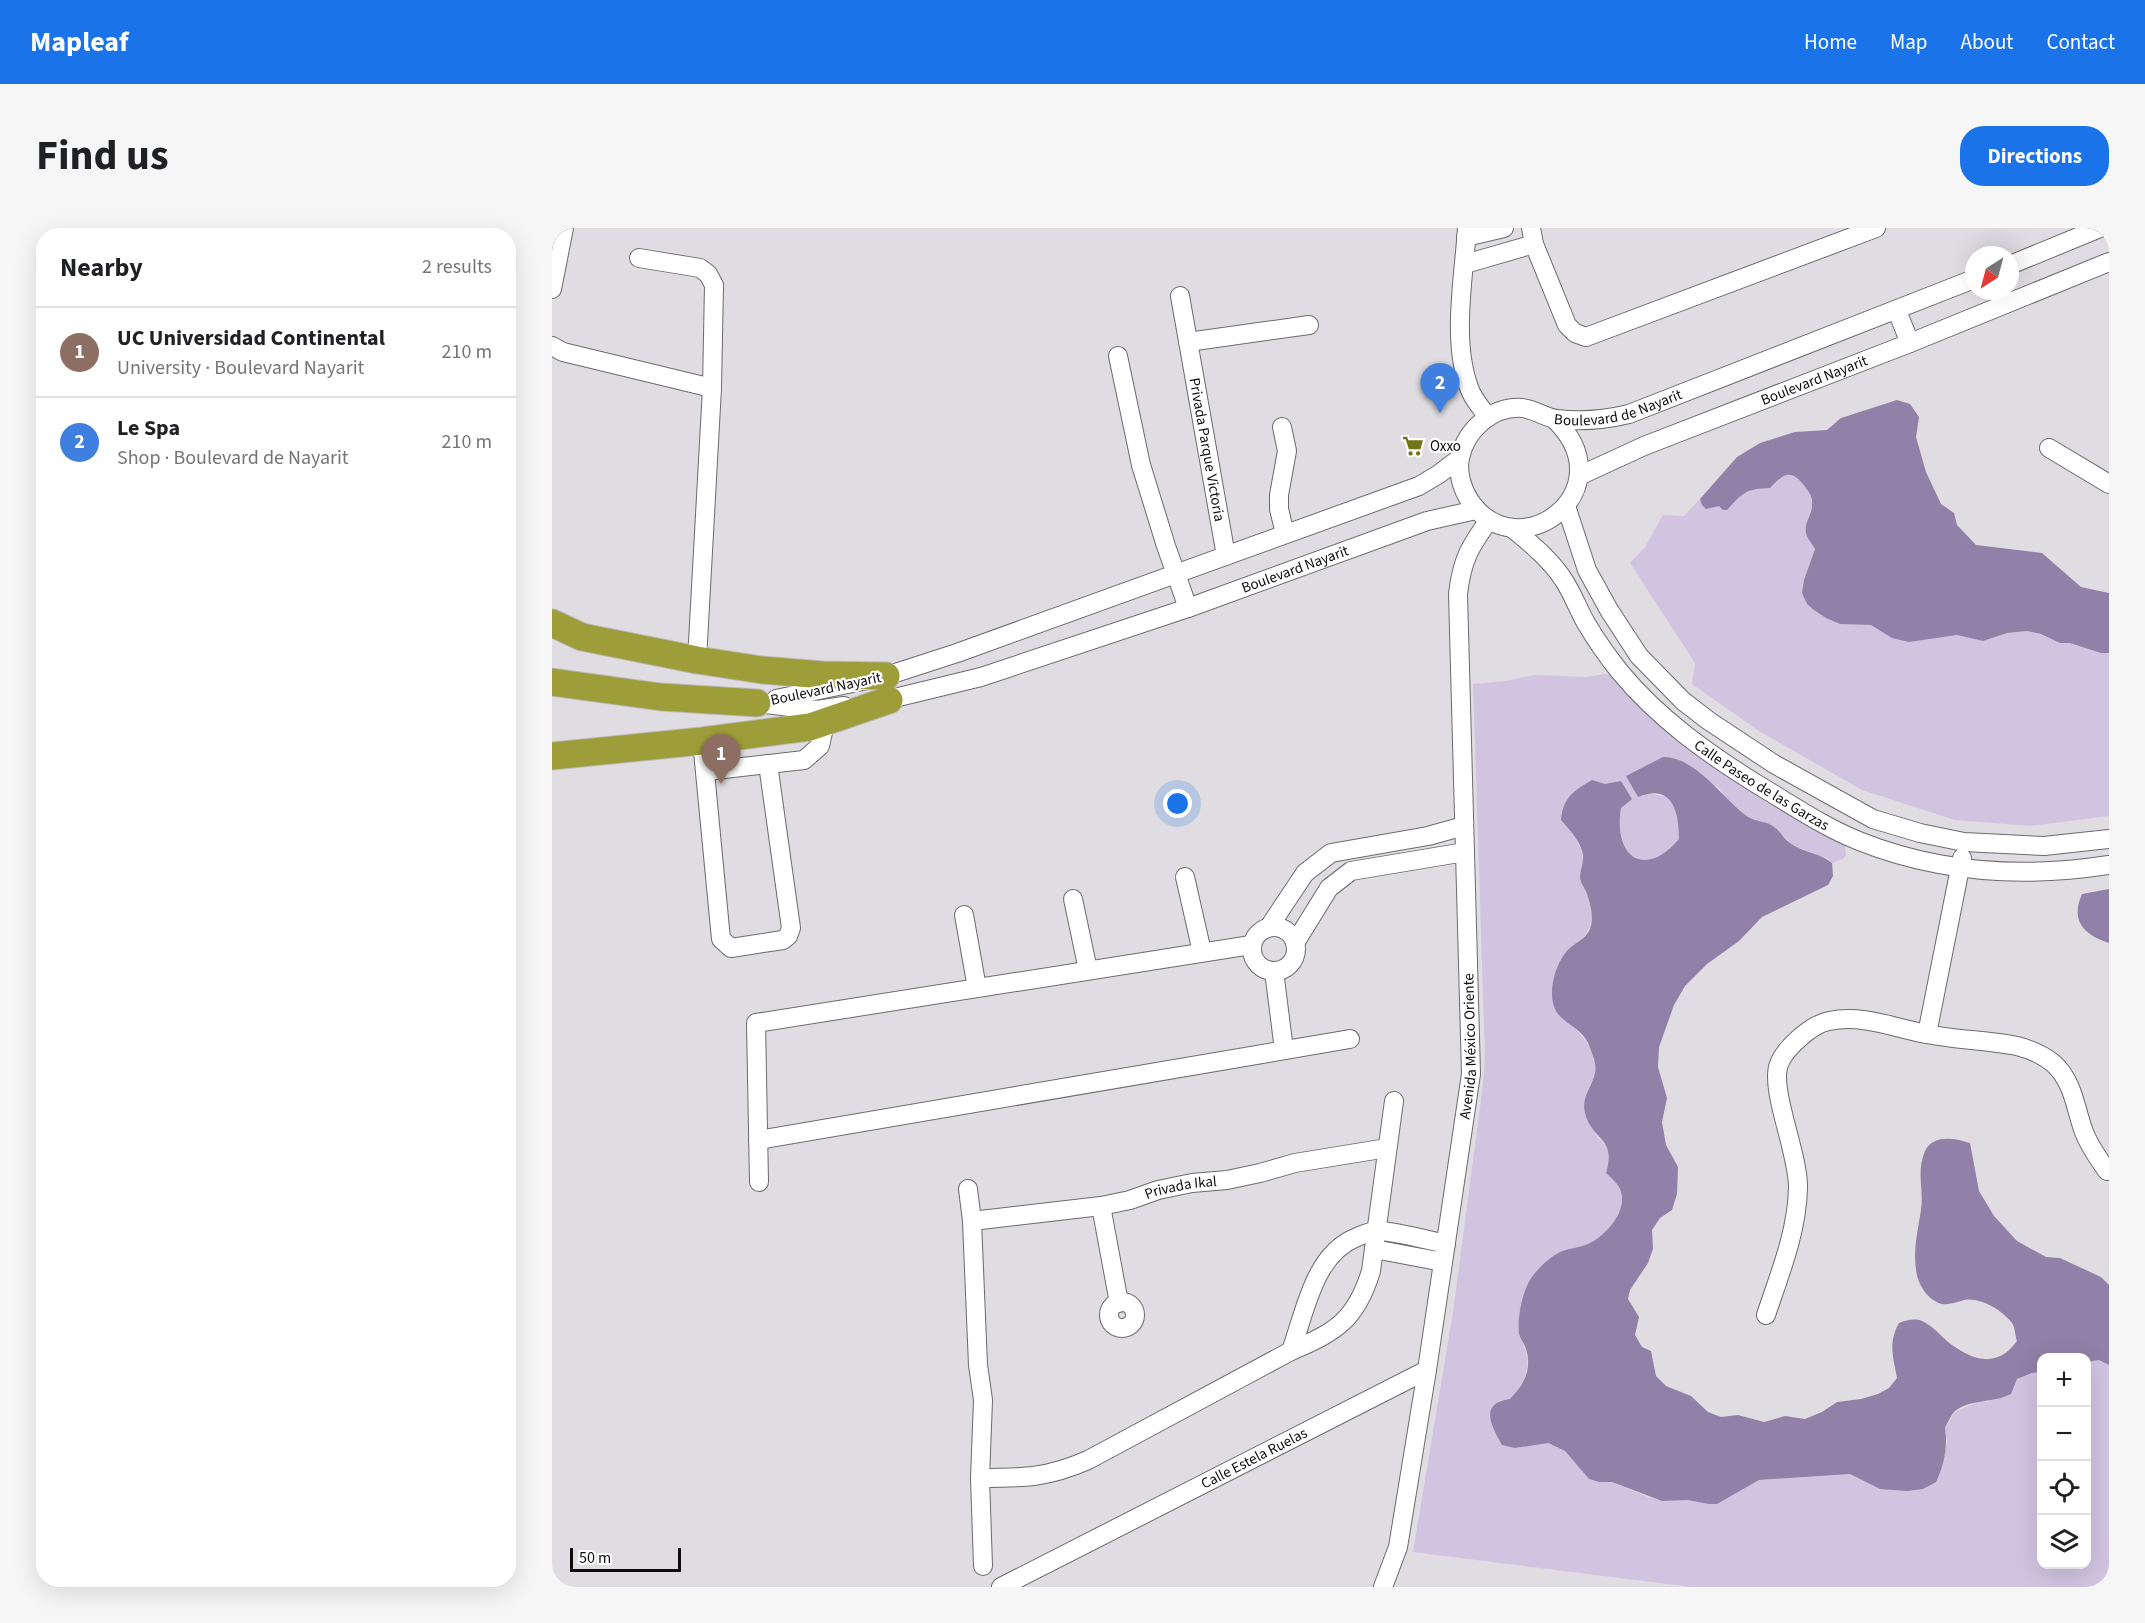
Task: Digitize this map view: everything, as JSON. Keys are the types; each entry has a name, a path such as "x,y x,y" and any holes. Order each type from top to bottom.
{"highway":[{"path":"552,623 582,637 697,660 762,670 823,675 888,688"},
{"path":"552,682 661,697 757,703"},
{"path":"552,756 702,741 810,727 825,723 888,688"}],"street":[{"path":"552,288 564,228"},
{"path":"1504,228 1467,233 1461,316 1462,355 1470,390 1487,417 1469,434 1460,458 1460,476 1465,494 1482,515 1512,528 1527,528 1555,517 1566,506 1575,492 1579,476 1579,459 1574,444 1554,419"},
{"path":"1465,264 1536,233 1567,325 1575,333 1586,337 1876,228"},
{"path":"2019,261 2100,228"},
{"path":"639,258 700,268 708,274 714,285 712,388 697,660"},
{"name":"Boulevard Nayarit","path":"1579,476 1644,446 1911,343 2109,262"},
{"name":"Boulevard de Nayarit","path":"1487,417 1503,410 1521,408 1538,411 1554,419 1603,421 1629,414 1965,283"},
{"name":"Privada Parque Victoria","path":"1180,296 1226,556"},
{"path":"1896,311 1911,343"},
{"path":"1188,342 1309,325"},
{"path":"552,346 563,352 712,388"},
{"path":"1118,356 1141,465 1188,608"},
{"path":"1282,427 1287,451 1279,495 1279,509 1285,534"},
{"path":"2049,448 2109,484"},
{"name":"Boulevard Nayarit","path":"757,703 817,710 888,688 957,653 1419,486 1460,458"},
{"name":"Calle Paseo de las Garzas","path":"1566,506 1587,570 1609,610 1639,656 1683,701 1774,764 1873,819 1920,833 1964,842 2044,846 2109,840"},
{"name":"Boulevard Nayarit","path":"888,688 981,677 1188,608 1426,521 1482,515"},
{"name":"Avenida México Oriente","path":"1386,1581 1398,1547 1471,1074 1458,594 1461,567 1482,515"},
{"name":"Calle Paseo de las Garzas","path":"1512,528 1541,553 1563,579 1587,625 1619,671 1647,702 1678,730 1722,763 1813,817 1858,840 1890,852 1961,869 2021,873 2072,871 2109,865"},
{"path":"1619,671 1639,656"},
{"path":"706,771 804,760 820,746 825,723"},
{"path":"702,741 721,939 731,948 783,940 788,936 791,928 768,764"},
{"path":"1269,927 1280,927 1290,933 1295,943 1295,957 1287,967 1274,971 1262,968 1257,963 1253,958 1251,945 1258,933 1269,927 1305,873 1331,853 1428,836 1464,826"},
{"path":"1927,1034 1961,869 1964,842"},
{"path":"1295,943 1329,888 1350,871 1465,852"},
{"path":"1185,877 1202,952"},
{"path":"1073,900 1088,970"},
{"path":"964,915 977,988"},
{"path":"759,1182 756,1023 1251,945"},
{"path":"1274,971 1284,1050"},
{"path":"1766,1315 1793,1235 1798,1186 1791,1141 1776,1086 1778,1064 1791,1046 1806,1033 1827,1021 1856,1018 1927,1034 2016,1046 2037,1053 2053,1063 2068,1081 2084,1133 2107,1171"},
{"path":"758,1140 1350,1039"},
{"path":"980,1478 1032,1478 1062,1471 1088,1461 1291,1351 1323,1337 1343,1323 1364,1293 1371,1271 1394,1101"},
{"name":"Privada Ikal","path":"972,1221 1101,1206 1192,1183 1227,1180 1295,1163 1388,1148"},
{"path":"968,1189 972,1221 978,1365 983,1400 980,1478 983,1566"},
{"path":"1101,1206 1119,1303"},
{"path":"1291,1351 1324,1262 1337,1248 1365,1234 1377,1231 1444,1253"},
{"path":"1374,1249 1444,1253"},
{"name":"Calle Estela Ruelas","path":"1001,1587 1427,1370"}],"shaded area":[{"path":"1897,400 1910,404 1919,417 1916,437 1926,472 1941,504 1954,513 1957,525 1976,545 2042,553 2081,587 2109,593 2109,653 2101,653 2070,643 2060,643 2041,634 2027,631 2007,633 1983,641 1957,635 1909,642 1892,638 1871,625 1840,624 1814,610 1807,604 1802,593 1815,549 1806,533 1812,509 1812,498 1797,478 1792,475 1784,476 1770,488 1755,489 1746,493 1727,510 1719,506 1706,509 1702,505 1700,499 1737,457 1760,443 1795,432 1827,430 1841,418"},
{"path":"1792,474 1804,484 1812,499 1806,532 1815,549 1804,580 1807,604 1826,618 1840,624 1871,625 1909,642 1957,635 1983,641 2007,633 2027,631 2041,634 2060,643 2070,642 2101,653 2109,653 2109,816 2031,826 1955,820 1862,790 1759,731 1692,684 1695,663 1630,563 1645,547 1663,515 1684,516 1700,499 1702,505 1719,506 1727,510 1745,492 1769,487 1781,476"},
{"path":"1605,674 1616,676 1673,737 1754,792 1845,846 1846,855 1843,859 1832,863 1827,858 1790,843 1773,826 1750,819 1726,798 1718,787 1644,768 1626,776 1647,793 1667,797 1674,804 1679,824 1679,839 1666,851 1654,858 1643,860 1634,857 1626,849 1620,824 1621,807 1631,799 1561,820 1581,849 1583,861 1580,880 1587,893 1592,911 1587,932 1569,949 1574,1028 1587,1042 1595,1060 1594,1077 1587,1091 1587,1104 1592,1127 1607,1148 1609,1157 1606,1173 1618,1186 1621,1204 1615,1220 1597,1239 1550,1258 1519,1336 1526,1353 1527,1369 1521,1385 1509,1400 1499,1401 1526,1446 1547,1443 1565,1451 1589,1479 1612,1482 1662,1501 1687,1500 1717,1504 1759,1480 1850,1474 1880,1489 1942,1467 1947,1442 1945,1428 1955,1412 1977,1402 1986,1402 2011,1393 2017,1379 2037,1372 2037,1569 2091,1569 2091,1361 2099,1360 2109,1365 2109,1587 1691,1587 1413,1552 1453,1312 1485,1058 1473,684 1535,675 1586,677"},
{"path":"1663,757 1686,764 1698,771 1748,817 1771,825 1795,846 1832,863 1833,876 1828,885 1762,917 1739,941 1707,964 1685,986 1674,1005 1659,1047 1658,1067 1667,1098 1662,1122 1666,1145 1678,1167 1677,1194 1672,1210 1660,1218 1652,1230 1653,1249 1648,1263 1630,1290 1628,1299 1639,1317 1635,1335 1642,1347 1651,1351 1656,1376 1666,1386 1691,1396 1708,1412 1721,1417 1738,1415 1764,1422 1785,1416 1805,1419 1837,1402 1861,1399 1889,1388 1897,1378 1892,1343 1899,1323 1922,1321 1961,1351 1978,1358 1994,1358 2010,1349 2017,1341 2013,1325 2003,1314 1977,1300 1945,1304 1937,1302 1927,1295 1918,1280 1915,1254 1922,1202 1922,1159 1929,1146 1939,1140 1951,1139 1970,1143 1979,1191 1994,1216 2017,1241 2046,1257 2060,1258 2101,1277 2109,1285 2109,1365 2099,1360 2091,1361 2091,1353 2037,1353 2037,1372 2017,1379 2011,1394 1961,1407 1955,1411 1945,1428 1946,1449 1939,1476 1936,1482 1923,1489 1907,1491 1880,1489 1850,1474 1759,1480 1717,1504 1687,1500 1662,1501 1612,1482 1589,1479 1565,1451 1548,1443 1515,1448 1502,1445 1492,1424 1490,1417 1494,1405 1510,1399 1520,1387 1528,1368 1525,1346 1519,1334 1519,1319 1527,1285 1543,1264 1556,1254 1586,1245 1604,1233 1615,1219 1622,1203 1619,1187 1606,1173 1609,1161 1606,1146 1588,1122 1585,1113 1584,1102 1595,1073 1592,1054 1580,1032 1555,1010 1552,989 1561,959 1588,932 1592,920 1590,903 1580,879 1582,850 1561,820 1564,806 1570,796 1592,780 1605,784 1621,781 1632,799 1621,808 1622,839 1627,850 1634,857 1643,860 1654,858 1679,839 1677,819 1671,802 1659,794 1638,797 1626,776"},
{"path":"2109,889 2109,943 2086,931 2078,912 2082,894"}],"place":[{"name":"Le Spa","path":"1440,413"},
{"name":"Oxxo","path":"1413,446"},
{"name":"UC Universidad Continental","path":"721,784"}]}
